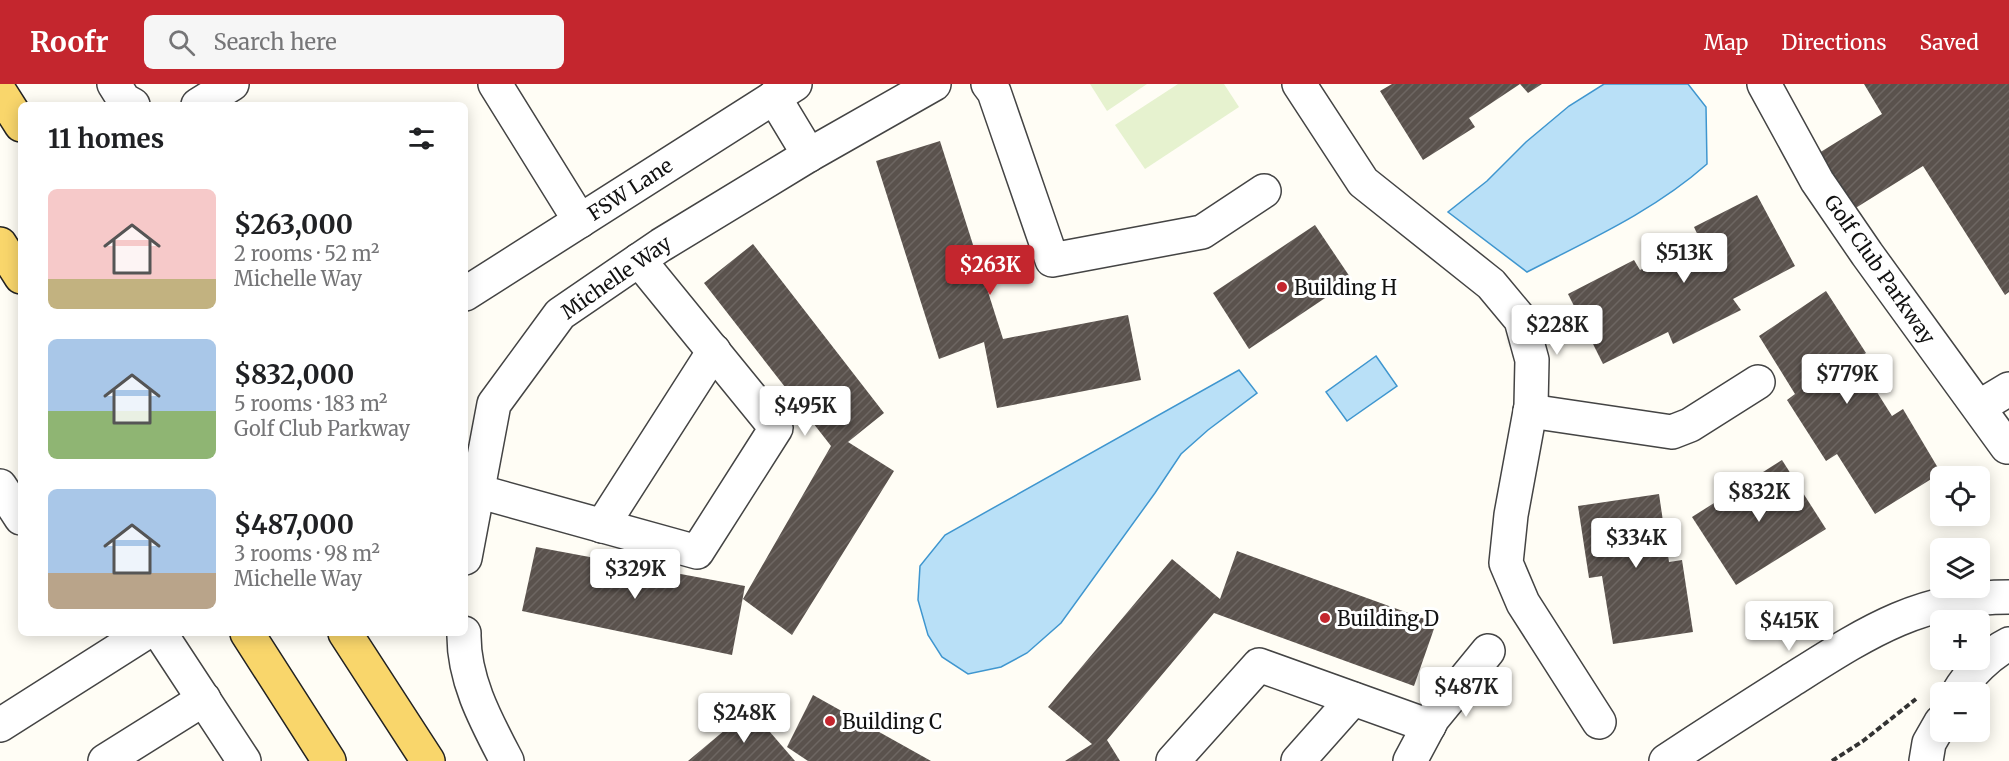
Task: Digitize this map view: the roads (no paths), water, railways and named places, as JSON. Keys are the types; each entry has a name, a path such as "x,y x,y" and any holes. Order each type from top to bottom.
{"main road":[{"path":"0,92 18,120"},
{"path":"0,244 18,272"},
{"path":"249,636 328,761"},
{"path":"347,636 428,761"}],"street":[{"path":"114,84 128,102"},
{"path":"203,102 232,84"},
{"path":"495,84 580,221"},
{"name":"Michelle Way","path":"468,541 494,404 560,314 639,260 808,155 934,84"},
{"path":"988,84 994,93 1052,260 1202,232 1264,191"},
{"path":"1299,84 1363,182 1491,284 1521,320 1532,360 1530,411 1511,515 1506,563 1523,603 1599,722"},
{"name":"Golf Club Parkway","path":"1764,84 1817,181 2007,447"},
{"path":"784,91 808,155"},
{"name":"FSW Lane","path":"468,292 784,91"},
{"path":"477,491 697,552 776,428 639,260"},
{"path":"602,526 714,351"},
{"path":"1530,411 1672,432 1690,425 1758,382"},
{"path":"1979,407 2009,388"},
{"path":"0,486 18,513"},
{"path":"1666,761 1861,636 1904,615 1950,602 2009,597"},
{"path":"0,724 140,636"},
{"path":"162,636 244,761"},
{"path":"464,636 464,651 481,711 507,761"},
{"path":"1966,682 1995,651 2009,644"},
{"path":"1410,761 1429,726 1488,651"},
{"path":"1173,761 1258,665 1429,726"},
{"path":"105,761 204,699"},
{"path":"1298,761 1353,699"},
{"path":"1926,761 1930,741"}],"water":[{"path":"1604,84 1688,84 1706,107 1707,164 1687,181 1643,210 1527,272 1448,212 1487,181 1526,142 1569,106"},
{"path":"1376,356 1397,386 1347,421 1326,392"},
{"path":"1239,370 1257,393 1208,430 1181,454 1061,623 1027,653 1001,667 968,674 942,657 928,635 918,600 920,566 945,535"}],"place":[{"name":"Building H","path":"1282,287"},
{"name":"Building D","path":"1325,618"},
{"name":"Building C","path":"830,721"}]}
